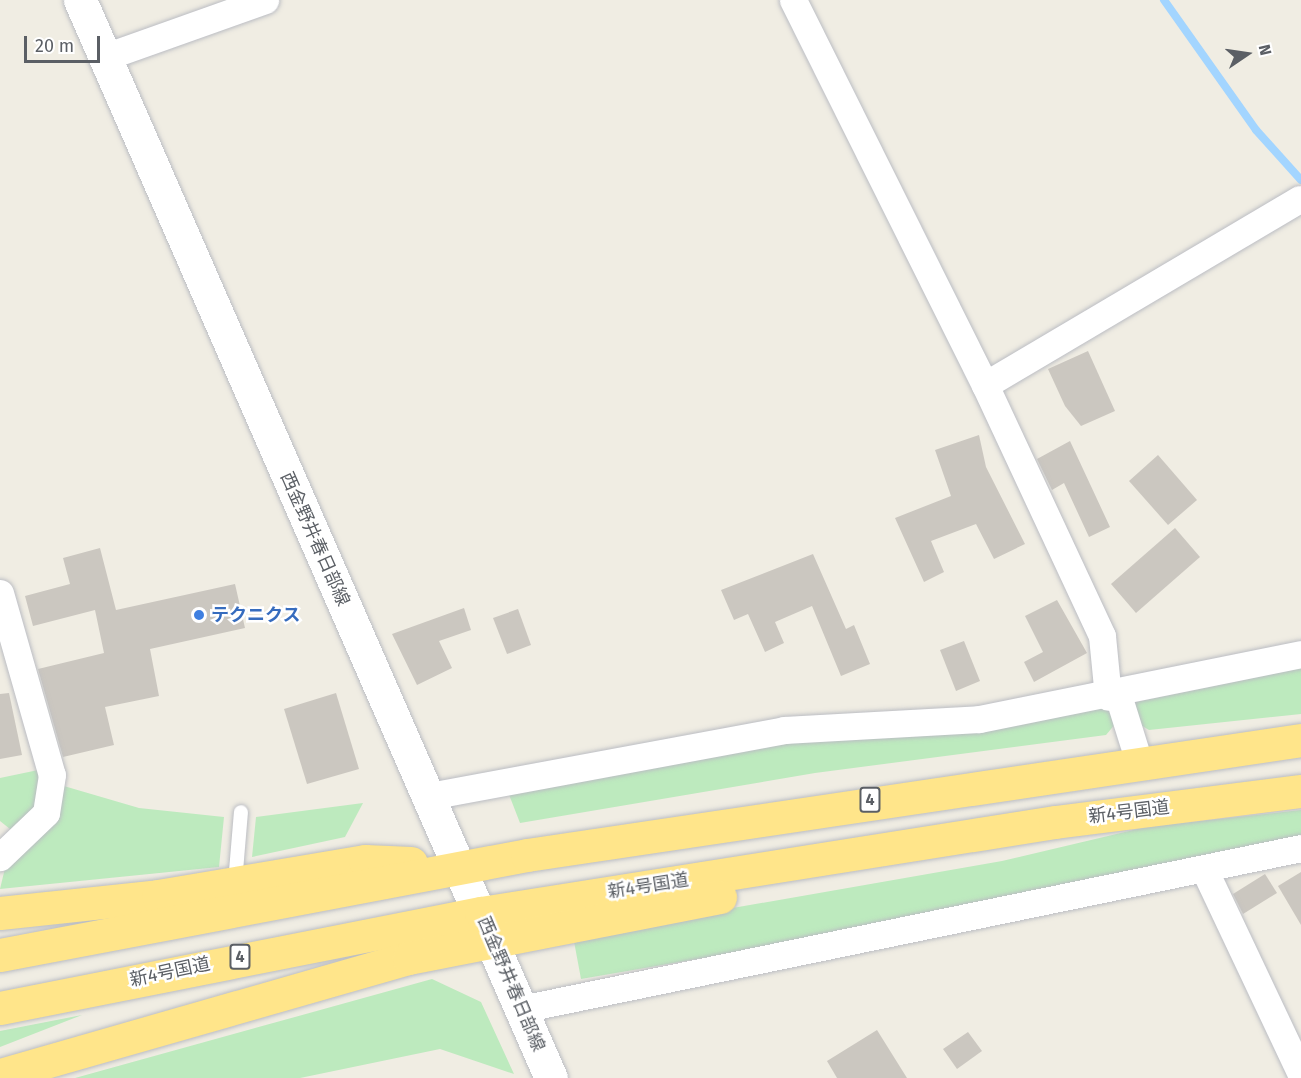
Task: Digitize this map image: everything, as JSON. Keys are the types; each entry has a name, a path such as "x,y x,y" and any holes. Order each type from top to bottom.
{"highway":[{"name":"4","path":"0,955 460,866 1139,762 1301,740"},
{"name":"新4号国道","path":"0,1008 486,927 1012,846 1126,812 1301,791"},
{"name":"4","path":"0,913 235,884 365,861 460,866"},
{"path":"0,1075 409,958 486,927"}],"main road":[{"name":"西金野井春日部線","path":"80,0 460,866 521,1009 542,1076"}],"street":[{"path":"105,57 265,0"},
{"path":"793,0 985,385 1102,636 1113,696 1139,762"},
{"path":"985,385 1299,199"},
{"path":"0,593 52,776 46,813 4,846"},
{"path":"429,796 784,730 979,719 1113,696 1301,654"},
{"path":"521,1009 1204,871 1301,848"},
{"path":"1204,871 1301,1074"}],"lane":[{"path":"235,884 241,812"}],"green space":[{"path":"1301,668 1301,714 1149,730 1139,724 1131,703"},
{"path":"1113,705 1121,717 1106,735 815,773 520,823 508,792 770,744"},
{"path":"43,769 44,802 15,833 0,821 0,778"},
{"path":"57,784 139,808 224,817 219,867 0,889 6,864"},
{"path":"363,803 345,837 252,857 256,817"},
{"path":"1301,810 1301,838 865,930 581,979 573,936 1002,861 1146,827"},
{"path":"432,979 481,1002 514,1074 440,1049 300,1078 75,1078"},
{"path":"82,1015 0,1047 0,1031"}],"building":[{"path":"1088,351 1115,411 1081,426 1065,406 1048,369"},
{"path":"979,435 986,467 1025,544 994,559 976,524 931,541 944,572 924,582 895,518 951,496 935,450"},
{"path":"1070,441 1110,527 1089,537 1064,483 1052,490 1037,459"},
{"path":"1158,455 1197,500 1168,525 1129,481"},
{"path":"1175,528 1200,557 1136,613 1111,584"},
{"path":"100,548 116,610 235,584 245,628 150,649 159,696 105,707 114,745 63,757 38,669 104,653 95,610 33,626 25,596 70,584 63,558"},
{"path":"813,554 846,629 854,625 870,664 841,676 812,606 775,622 784,643 765,652 748,614 734,620 721,590"},
{"path":"1057,600 1087,653 1034,682 1024,662 1043,652 1025,616"},
{"path":"464,608 471,630 439,641 452,668 417,685 392,634"},
{"path":"518,609 531,645 507,654 493,618"},
{"path":"964,641 980,681 956,691 940,650"},
{"path":"9,693 22,755 0,759 0,694"},
{"path":"336,693 359,769 307,784 284,709"},
{"path":"1301,872 1301,925 1278,886"},
{"path":"1265,874 1277,893 1243,914 1233,894"},
{"path":"877,1030 907,1078 837,1078 827,1061"},
{"path":"968,1032 982,1051 957,1069 943,1049"}],"waterway":[{"path":"1164,0 1256,130 1301,180"}],"place":[{"name":"テクニクス","path":"199,615"}]}
